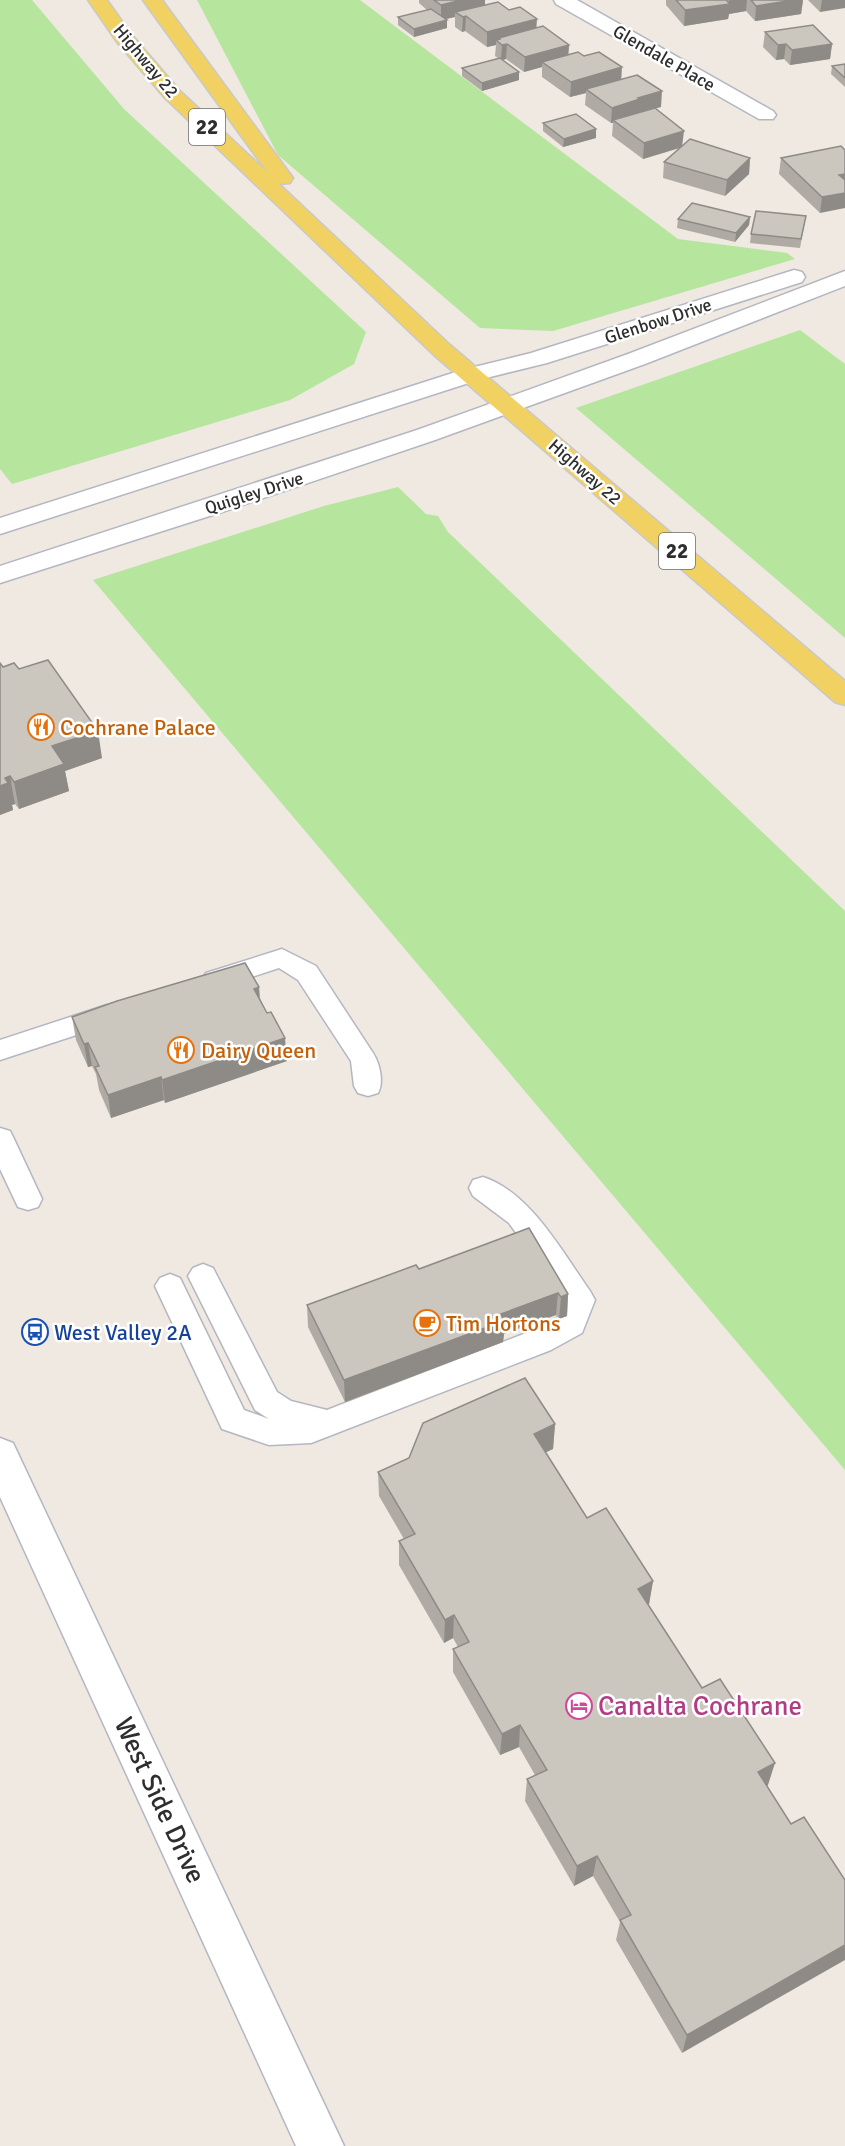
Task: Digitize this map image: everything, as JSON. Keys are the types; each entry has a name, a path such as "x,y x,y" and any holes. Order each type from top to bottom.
{"main road":[{"name":"Highway 22","path":"97,0 124,38 172,94 470,375 845,696"},
{"name":"Highway 22","path":"152,0 329,243"}],"street":[{"name":"Glendale Place","path":"563,0 766,115"},
{"name":"Glenbow Drive","path":"470,375 539,358 845,263"},
{"name":"Glenbow Drive","path":"507,407 845,278"},
{"path":"6,522 470,375"},
{"name":"Quigley Drive","path":"0,575 435,434 507,407"},
{"name":"West Side Drive","path":"0,1455 320,2146"}],"lane":[{"path":"192,988 282,958 307,973 364,1060 368,1086"},
{"path":"0,1050 135,1006"},
{"path":"0,1139 28,1199"},
{"path":"170,1286 232,1420 269,1432 311,1430 540,1341 572,1324 580,1300 519,1215 483,1188"},
{"path":"203,1276 266,1401 284,1413 330,1423"}],"green space":[{"path":"0,0 32,0 124,109 366,332 354,364 290,400 12,484 0,469"},
{"path":"197,0 360,0 678,239 787,253 795,259 553,331 480,328 278,155"},
{"path":"800,330 845,364 845,638 576,408"},
{"path":"398,487 426,514 438,516 448,532 845,911 845,1470 93,580 324,506"}],"building":[{"path":"434,0 462,0 441,5"},
{"path":"676,0 726,0 730,4 685,10"},
{"path":"751,0 794,0 756,6"},
{"path":"498,2 509,10 520,7 537,19 487,32 466,16 463,17 455,12"},
{"path":"431,9 447,20 414,29 398,17"},
{"path":"813,25 832,44 792,50 786,44 778,45 765,32"},
{"path":"543,26 569,45 525,57 507,44 502,45 496,40 499,38"},
{"path":"578,52 584,56 599,52 622,67 571,82 542,62"},
{"path":"500,58 519,72 482,83 462,68"},
{"path":"845,64 845,78 832,66"},
{"path":"637,75 662,91 612,108 586,89"},
{"path":"655,108 684,131 644,143 613,120"},
{"path":"576,114 596,129 564,139 543,123"},
{"path":"690,139 750,158 727,180 664,162"},
{"path":"841,146 845,150 845,174 839,175 845,180 845,193 822,197 781,158"},
{"path":"692,203 750,217 736,233 678,219"},
{"path":"756,211 806,216 801,239 751,234"},
{"name":"Cochrane Palace","path":"48,660 98,731 52,746 64,764 14,782 10,776 5,778 8,783 0,786 0,663 3,667 14,663 19,669"},
{"name":"Dairy Queen","path":"245,963 259,987 254,989 267,1013 271,1012 285,1038 162,1080 161,1077 108,1095 95,1067 99,1066 88,1043 84,1044 72,1017 117,1001"},
{"name":"Tim Hortons","path":"529,1228 568,1294 561,1297 558,1293 501,1314 504,1321 344,1380 307,1305 416,1265 419,1269"},
{"path":"525,1378 555,1424 534,1434 587,1518 606,1508 653,1581 638,1589 702,1688 720,1679 775,1763 758,1772 791,1824 804,1817 845,1880 845,1945 687,2035 620,1920 631,1915 597,1856 577,1866 527,1779 547,1770 520,1725 502,1734 453,1649 469,1642 454,1615 445,1620 399,1541 415,1534 378,1472 409,1458 423,1423"}],"place":[{"name":"Cochrane Palace","path":"41,727"},
{"name":"Dairy Queen","path":"181,1050"},
{"name":"Tim Hortons","path":"427,1323"},
{"name":"West Valley 2A","path":"35,1332"},
{"name":"Canalta Cochrane","path":"579,1706"}]}
